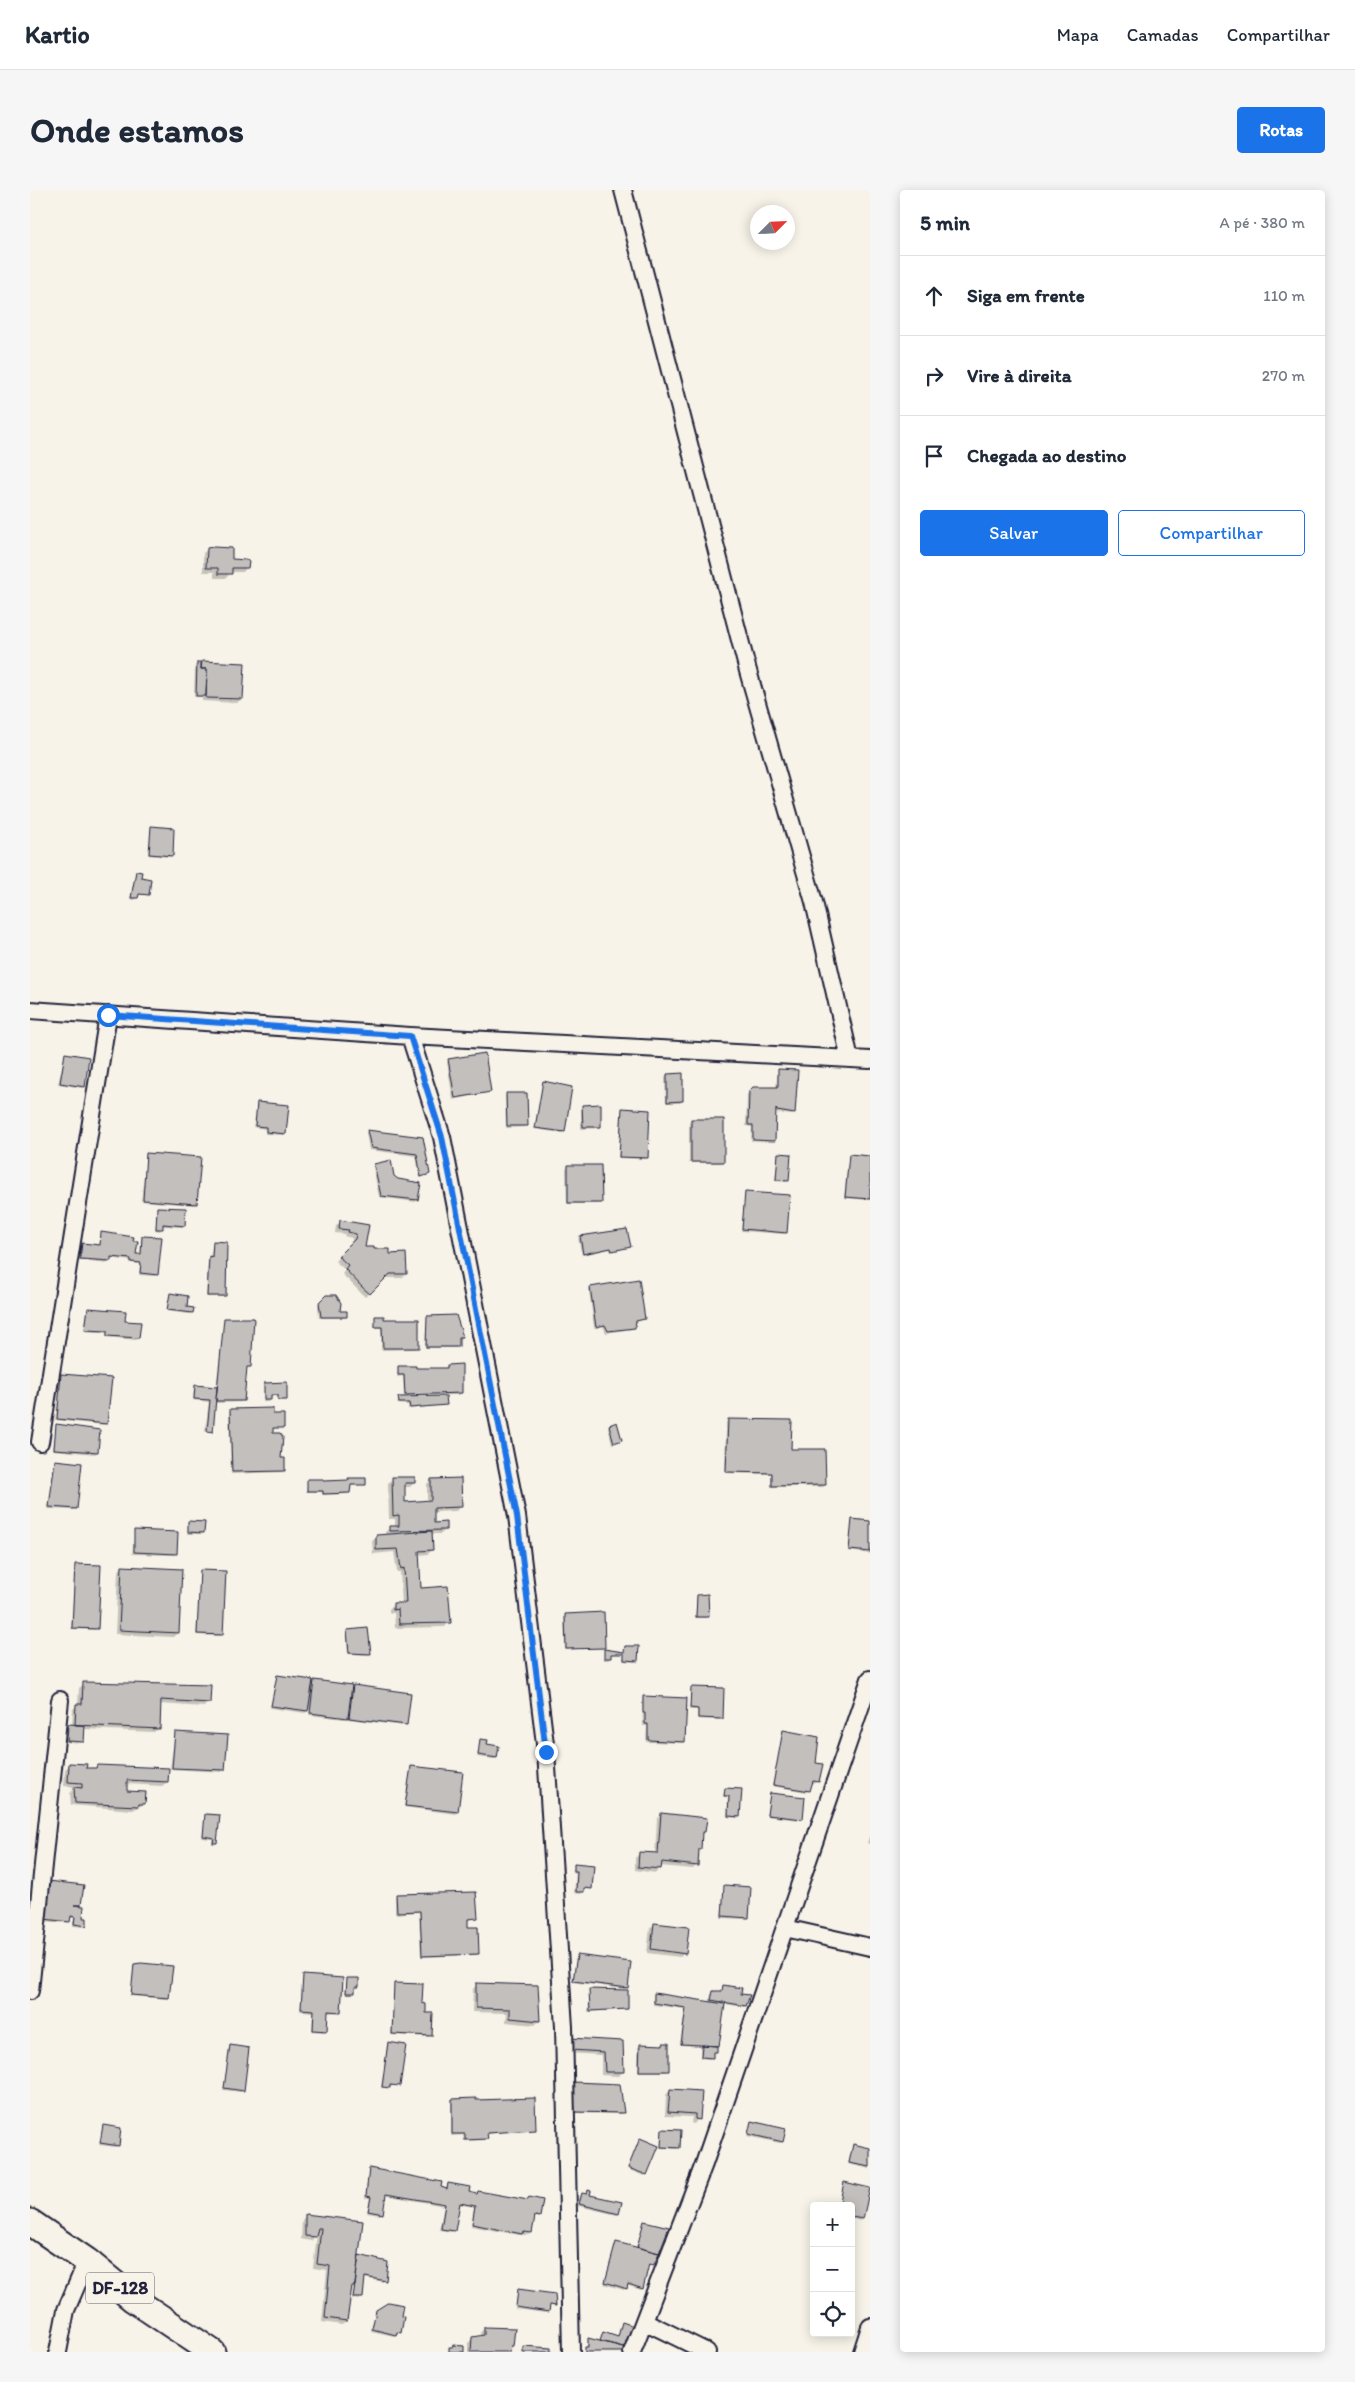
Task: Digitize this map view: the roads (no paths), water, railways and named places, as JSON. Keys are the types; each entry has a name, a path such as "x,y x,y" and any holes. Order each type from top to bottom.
{"main road":[{"name":"DF-128","path":"30,2222 87,2261 133,2299 212,2352"}],"street":[{"path":"623,190 748,671 814,902 850,1059"},
{"path":"30,1010 410,1036 870,1060"},
{"path":"40,1442 108,1015"},
{"path":"410,1036 442,1137 517,1516 546,1752 564,2027 571,2352"},
{"path":"632,2352 704,2164 870,1679"},
{"path":"30,1991 60,1700"},
{"path":"785,1928 870,1946"},
{"path":"58,2352 66,2310 87,2261"},
{"path":"644,2321 708,2352"},
{"path":"862,2352 870,2327"}]}
